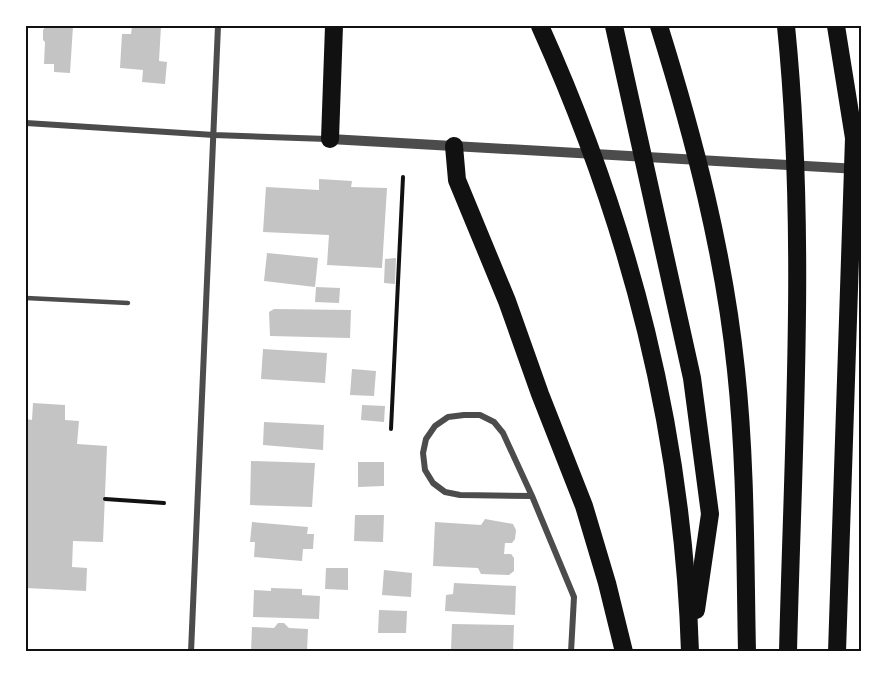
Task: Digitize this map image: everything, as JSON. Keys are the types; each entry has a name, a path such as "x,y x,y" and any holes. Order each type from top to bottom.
{"highway":[{"path":"330,139 334,26"},
{"path":"540,26 560,70 614,216 652,350 665,412 681,514 690,651"},
{"path":"614,26 692,378 710,514 690,651"},
{"path":"659,26 685,108 713,227 736,370 742,461 747,651"},
{"path":"786,26 795,145 797,285 788,651"},
{"path":"836,26 854,138 850,169 837,651"},
{"path":"454,146 457,180 507,301 540,394 584,506 608,583 624,651"}],"street":[{"path":"191,651 218,26"},
{"path":"26,123 850,169"},
{"path":"531,496 460,495 445,492 433,483 425,470 423,453 426,439 435,426 448,417 464,415 480,415 494,422 502,433 531,496 574,597 571,651"}],"lane":[{"path":"26,298 128,303"}],"path":[{"path":"391,429 404,177"},
{"path":"105,499 164,503"}],"building":[{"path":"46,26 73,26 70,73 54,72 54,64 44,64 43,30"},
{"path":"132,26 161,26 159,61 167,62 165,84 142,82 143,70 120,68 122,34 131,34"},
{"path":"319,179 352,181 351,187 387,188 382,268 327,265 329,235 263,232 266,187 319,190"},
{"path":"267,253 318,258 315,287 264,281"},
{"path":"396,258 395,284 384,283 385,259"},
{"path":"316,287 340,288 339,303 315,302"},
{"path":"274,309 351,310 350,338 270,336 269,312"},
{"path":"263,349 327,353 325,383 261,379"},
{"path":"352,369 376,371 374,396 350,395"},
{"path":"33,403 65,405 65,420 79,421 77,444 107,446 103,542 73,541 72,567 87,568 86,591 26,588 26,419 32,420"},
{"path":"362,405 385,406 384,422 361,420"},
{"path":"264,422 324,425 323,450 263,445"},
{"path":"251,461 315,463 312,507 250,505"},
{"path":"358,462 384,462 384,486 358,487"},
{"path":"355,515 384,515 383,542 354,541"},
{"path":"485,519 513,524 516,530 515,539 512,543 505,543 504,554 511,554 514,558 514,571 509,575 481,574 478,568 433,566 435,522 481,525"},
{"path":"252,522 308,527 307,534 314,534 313,549 303,549 302,561 254,557 255,542 250,542"},
{"path":"326,568 348,568 348,590 325,589"},
{"path":"384,570 412,573 411,597 382,595"},
{"path":"454,583 516,586 515,615 445,611 446,595 453,594"},
{"path":"271,588 302,589 302,595 320,596 319,619 253,617 254,590 271,591"},
{"path":"379,610 407,611 406,633 378,633"},
{"path":"278,623 284,623 289,628 308,629 307,652 251,652 252,627 274,628"},
{"path":"452,624 514,625 513,652 451,650"}]}
